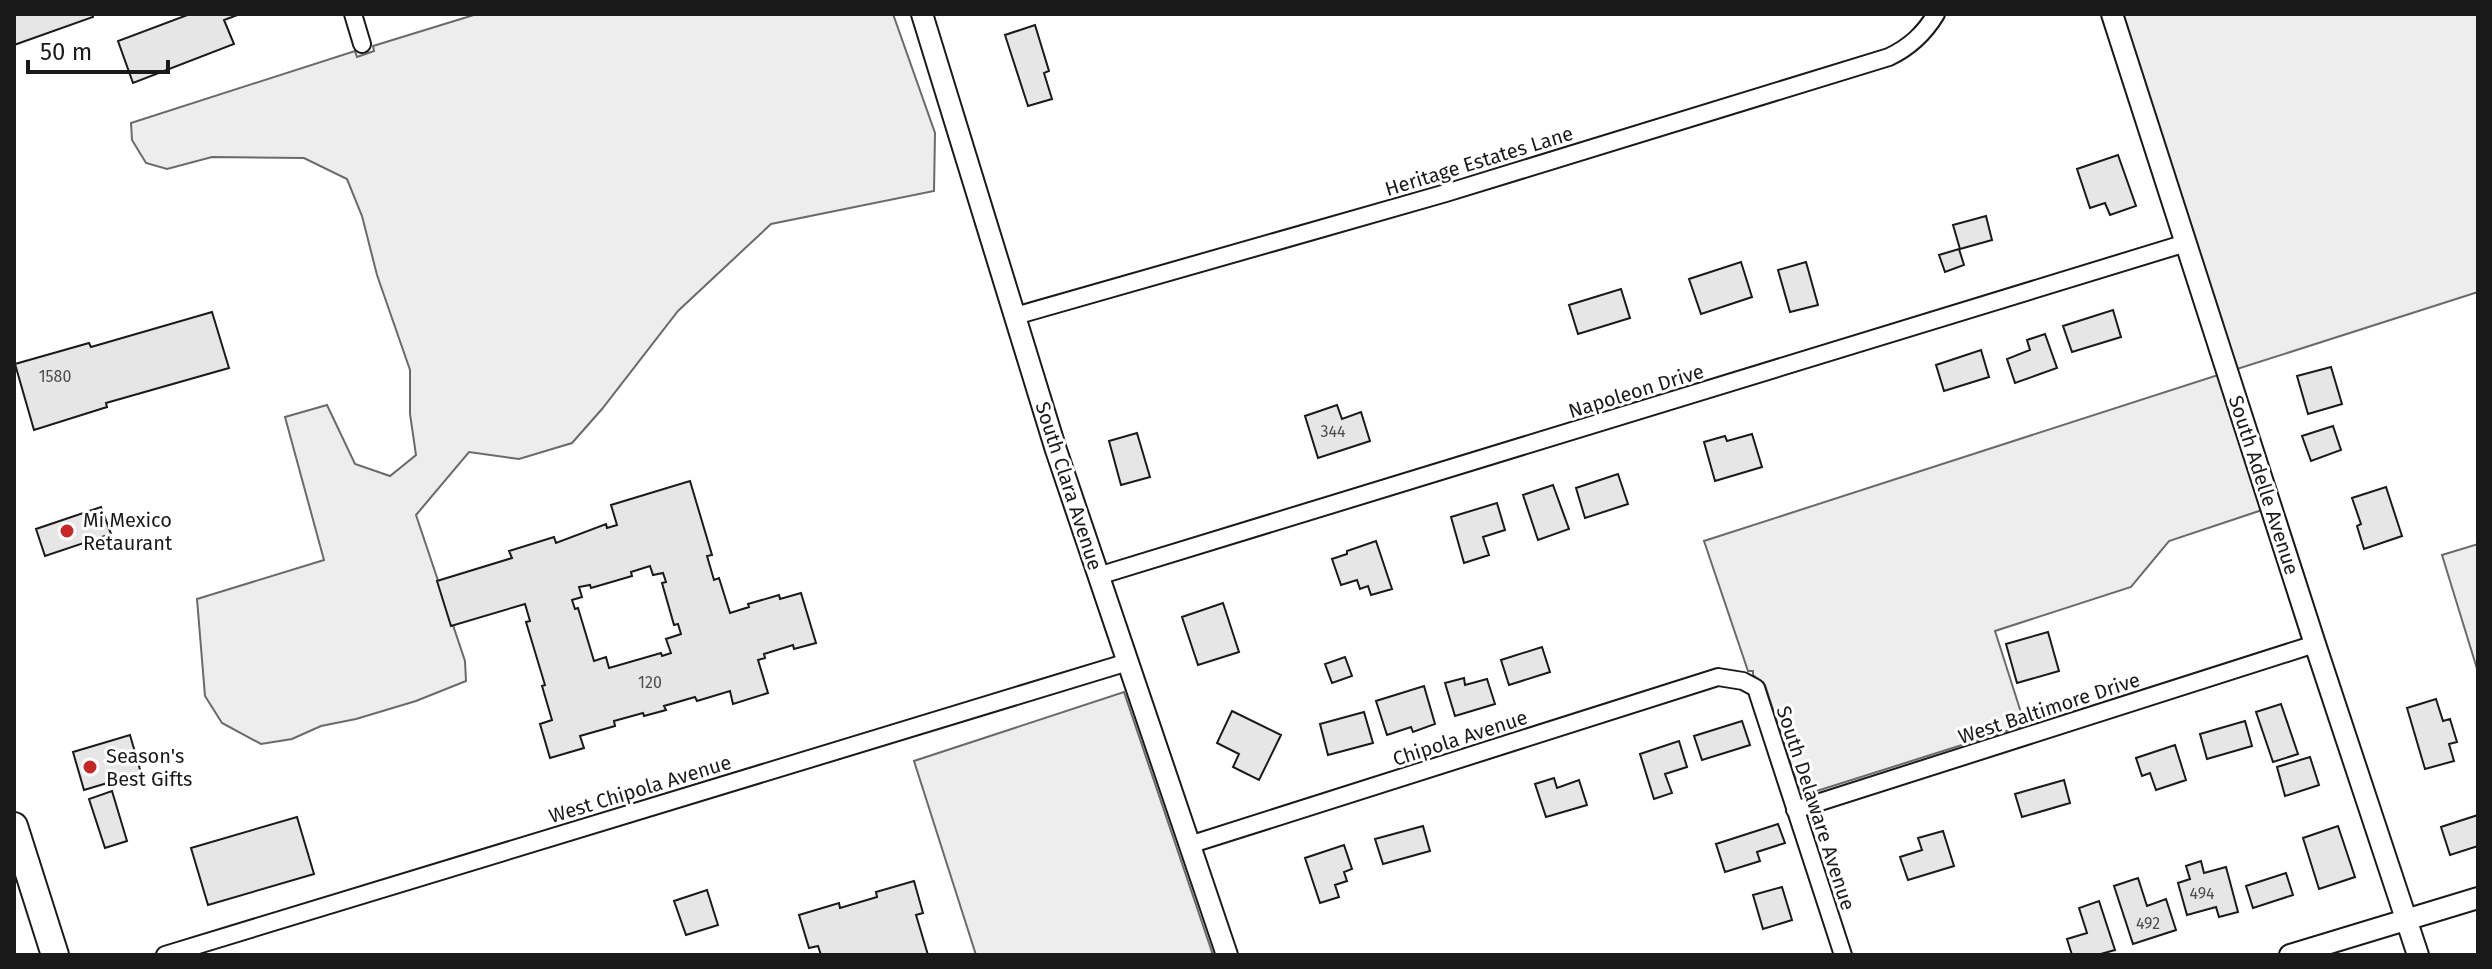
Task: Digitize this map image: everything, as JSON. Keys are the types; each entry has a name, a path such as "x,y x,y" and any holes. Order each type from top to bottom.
{"main road":[{"path":"14,826 55,955"}],"street":[{"path":"353,14 362,44"},
{"name":"South Clara Avenue","path":"922,14 1098,576 1227,955"},
{"name":"Heritage Estates Lane","path":"1015,316 1446,193 1889,57 1908,48 1928,28 1936,14"},
{"name":"South Adelle Avenue","path":"2112,14 2418,955"},
{"name":"Napoleon Drive","path":"1098,576 2186,243"},
{"name":"West Baltimore Drive","path":"1795,810 2315,644"},
{"name":"West Chipola Avenue","path":"165,955 1128,662"},
{"name":"Chipola Avenue","path":"1189,845 1718,677 1743,681"},
{"name":"South Delaware Avenue","path":"1743,681 1756,688 1843,955"},
{"path":"2290,955 2478,898"}],"shaded area":[{"path":"477,14 893,14 935,133 934,191 771,224 678,311 572,443 519,459 469,452 416,515 465,661 466,681 416,701 321,726 292,739 261,744 222,723 205,696 197,599 324,560 285,417 327,405 355,464 390,476 416,455 410,414 410,370 377,275 362,216 347,179 304,158 212,157 167,169 146,163 132,140 131,123 355,51 357,57 374,51 373,46"},
{"path":"2123,14 2478,14 2478,292 2237,369"},
{"path":"2218,375 2262,510 2169,541 2131,587 1995,631 2025,725 1801,796 1765,685 1753,675 1753,671 1748,671 1704,541"},
{"path":"2478,544 2478,672 2442,555"},
{"path":"1124,692 1213,955 976,955 914,761"}],"building":[{"path":"14,14 92,14 93,17 14,45"},
{"path":"190,14 240,14 224,20 234,44 133,83 118,41"},
{"path":"1035,25 1049,71 1044,73 1052,99 1028,106 1005,35"},
{"path":"2118,155 2136,206 2110,215 2105,203 2090,208 2077,169"},
{"path":"1986,216 1992,240 1960,249 1953,225"},
{"path":"1959,249 1964,265 1945,272 1939,255"},
{"path":"1741,262 1752,297 1701,314 1689,279"},
{"path":"1806,262 1818,305 1790,312 1778,270"},
{"path":"1621,289 1630,318 1578,334 1569,305"},
{"path":"2113,310 2121,337 2072,352 2063,326"},
{"path":"212,312 229,368 106,403 107,407 34,430 15,364 89,343 91,347"},
{"path":"2045,334 2057,368 2015,383 2007,359 2030,350 2027,340"},
{"path":"1981,350 1989,377 1944,391 1936,365"},
{"path":"2331,367 2342,404 2308,414 2297,376"},
{"path":"1337,405 1342,419 1361,412 1370,441 1318,458 1305,416"},
{"path":"2333,426 2341,450 2311,461 2302,436"},
{"path":"1137,433 1150,477 1121,485 1109,441"},
{"path":"1752,434 1762,467 1715,481 1704,442 1725,436 1727,441"},
{"path":"1618,474 1628,504 1585,518 1576,488"},
{"path":"690,481 712,555 707,556 714,580 719,578 730,613 779,595 780,599 801,593 816,643 794,649 793,645 764,654 765,658 758,660 768,693 733,704 730,691 697,701 695,697 664,706 666,710 614,721 615,726 580,736 584,748 550,758 540,724 552,720 526,622 530,621 525,604 451,626 437,581 512,558 509,551 554,537 556,543 606,524 607,528 617,525 611,505","holes":["650,566 653,575 663,573 666,582 662,583 674,625 678,624 681,634 666,639 671,653 609,668 606,657 594,661 578,608 575,609 572,600 582,597 579,587 590,585 591,588 632,576 631,572"]},
{"path":"1553,485 1569,529 1538,540 1523,495"},
{"path":"2386,487 2402,536 2364,549 2357,526 2361,524 2352,498"},
{"path":"1497,503 1505,530 1483,537 1489,555 1464,563 1451,517"},
{"path":"101,507 111,534 45,556 36,529"},
{"path":"1376,541 1392,589 1371,595 1368,586 1360,589 1357,580 1341,585 1332,559"},
{"path":"1223,603 1239,652 1198,665 1182,617"},
{"path":"2048,632 2059,671 2017,683 2006,644"},
{"path":"1542,647 1550,672 1509,685 1501,660"},
{"path":"1345,657 1352,676 1332,683 1325,664"},
{"path":"1464,678 1465,685 1487,679 1495,704 1455,716 1445,683"},
{"path":"1424,686 1435,724 1413,732 1411,727 1387,735 1376,701"},
{"path":"2436,699 2443,721 2450,719 2457,742 2449,744 2454,761 2425,769 2407,708"},
{"path":"2281,704 2298,754 2273,762 2256,712"},
{"path":"1232,711 1281,735 1259,780 1233,767 1239,754 1217,743"},
{"path":"1364,712 1373,743 1328,755 1320,724"},
{"path":"1742,721 1750,745 1702,760 1694,736"},
{"path":"2245,721 2252,746 2207,759 2200,734"},
{"path":"130,735 141,773 84,790 73,752"},
{"path":"1679,741 1687,767 1665,774 1672,793 1654,799 1640,754"},
{"path":"2175,745 2186,780 2156,790 2150,773 2142,776 2136,758"},
{"path":"2310,757 2319,785 2285,796 2277,767"},
{"path":"1554,778 1557,788 1579,780 1587,805 1546,817 1535,784"},
{"path":"2064,780 2070,803 2022,817 2015,794"},
{"path":"112,791 127,841 105,848 89,799"},
{"path":"2478,815 2478,846 2450,855 2441,827"},
{"path":"297,817 314,874 208,905 191,848"},
{"path":"1778,824 1785,843 1757,852 1760,861 1725,872 1716,844"},
{"path":"1423,826 1430,851 1383,864 1375,839"},
{"path":"2338,826 2355,877 2319,889 2303,838"},
{"path":"1943,831 1954,866 1908,880 1900,857 1922,850 1918,838"},
{"path":"1344,845 1352,869 1344,872 1347,881 1335,885 1339,897 1320,903 1305,858"},
{"path":"2201,861 2204,873 2226,867 2238,912 2219,917 2216,907 2187,915 2178,883 2190,879 2186,866"},
{"path":"2286,873 2293,895 2253,908 2246,886"},
{"path":"2138,878 2147,906 2166,899 2176,930 2133,944 2114,886"},
{"path":"914,881 923,913 916,915 928,955 821,955 818,946 809,948 799,915 839,903 840,908 877,897 876,892"},
{"path":"1782,887 1792,920 1763,929 1753,895"},
{"path":"707,890 718,925 686,935 674,901"},
{"path":"2099,901 2115,950 2097,955 2072,955 2067,939 2087,933 2079,908"}],"place":[{"name":"Mi Mexico Retaurant","path":"67,531"},
{"name":"Season's Best Gifts","path":"90,767"}]}
